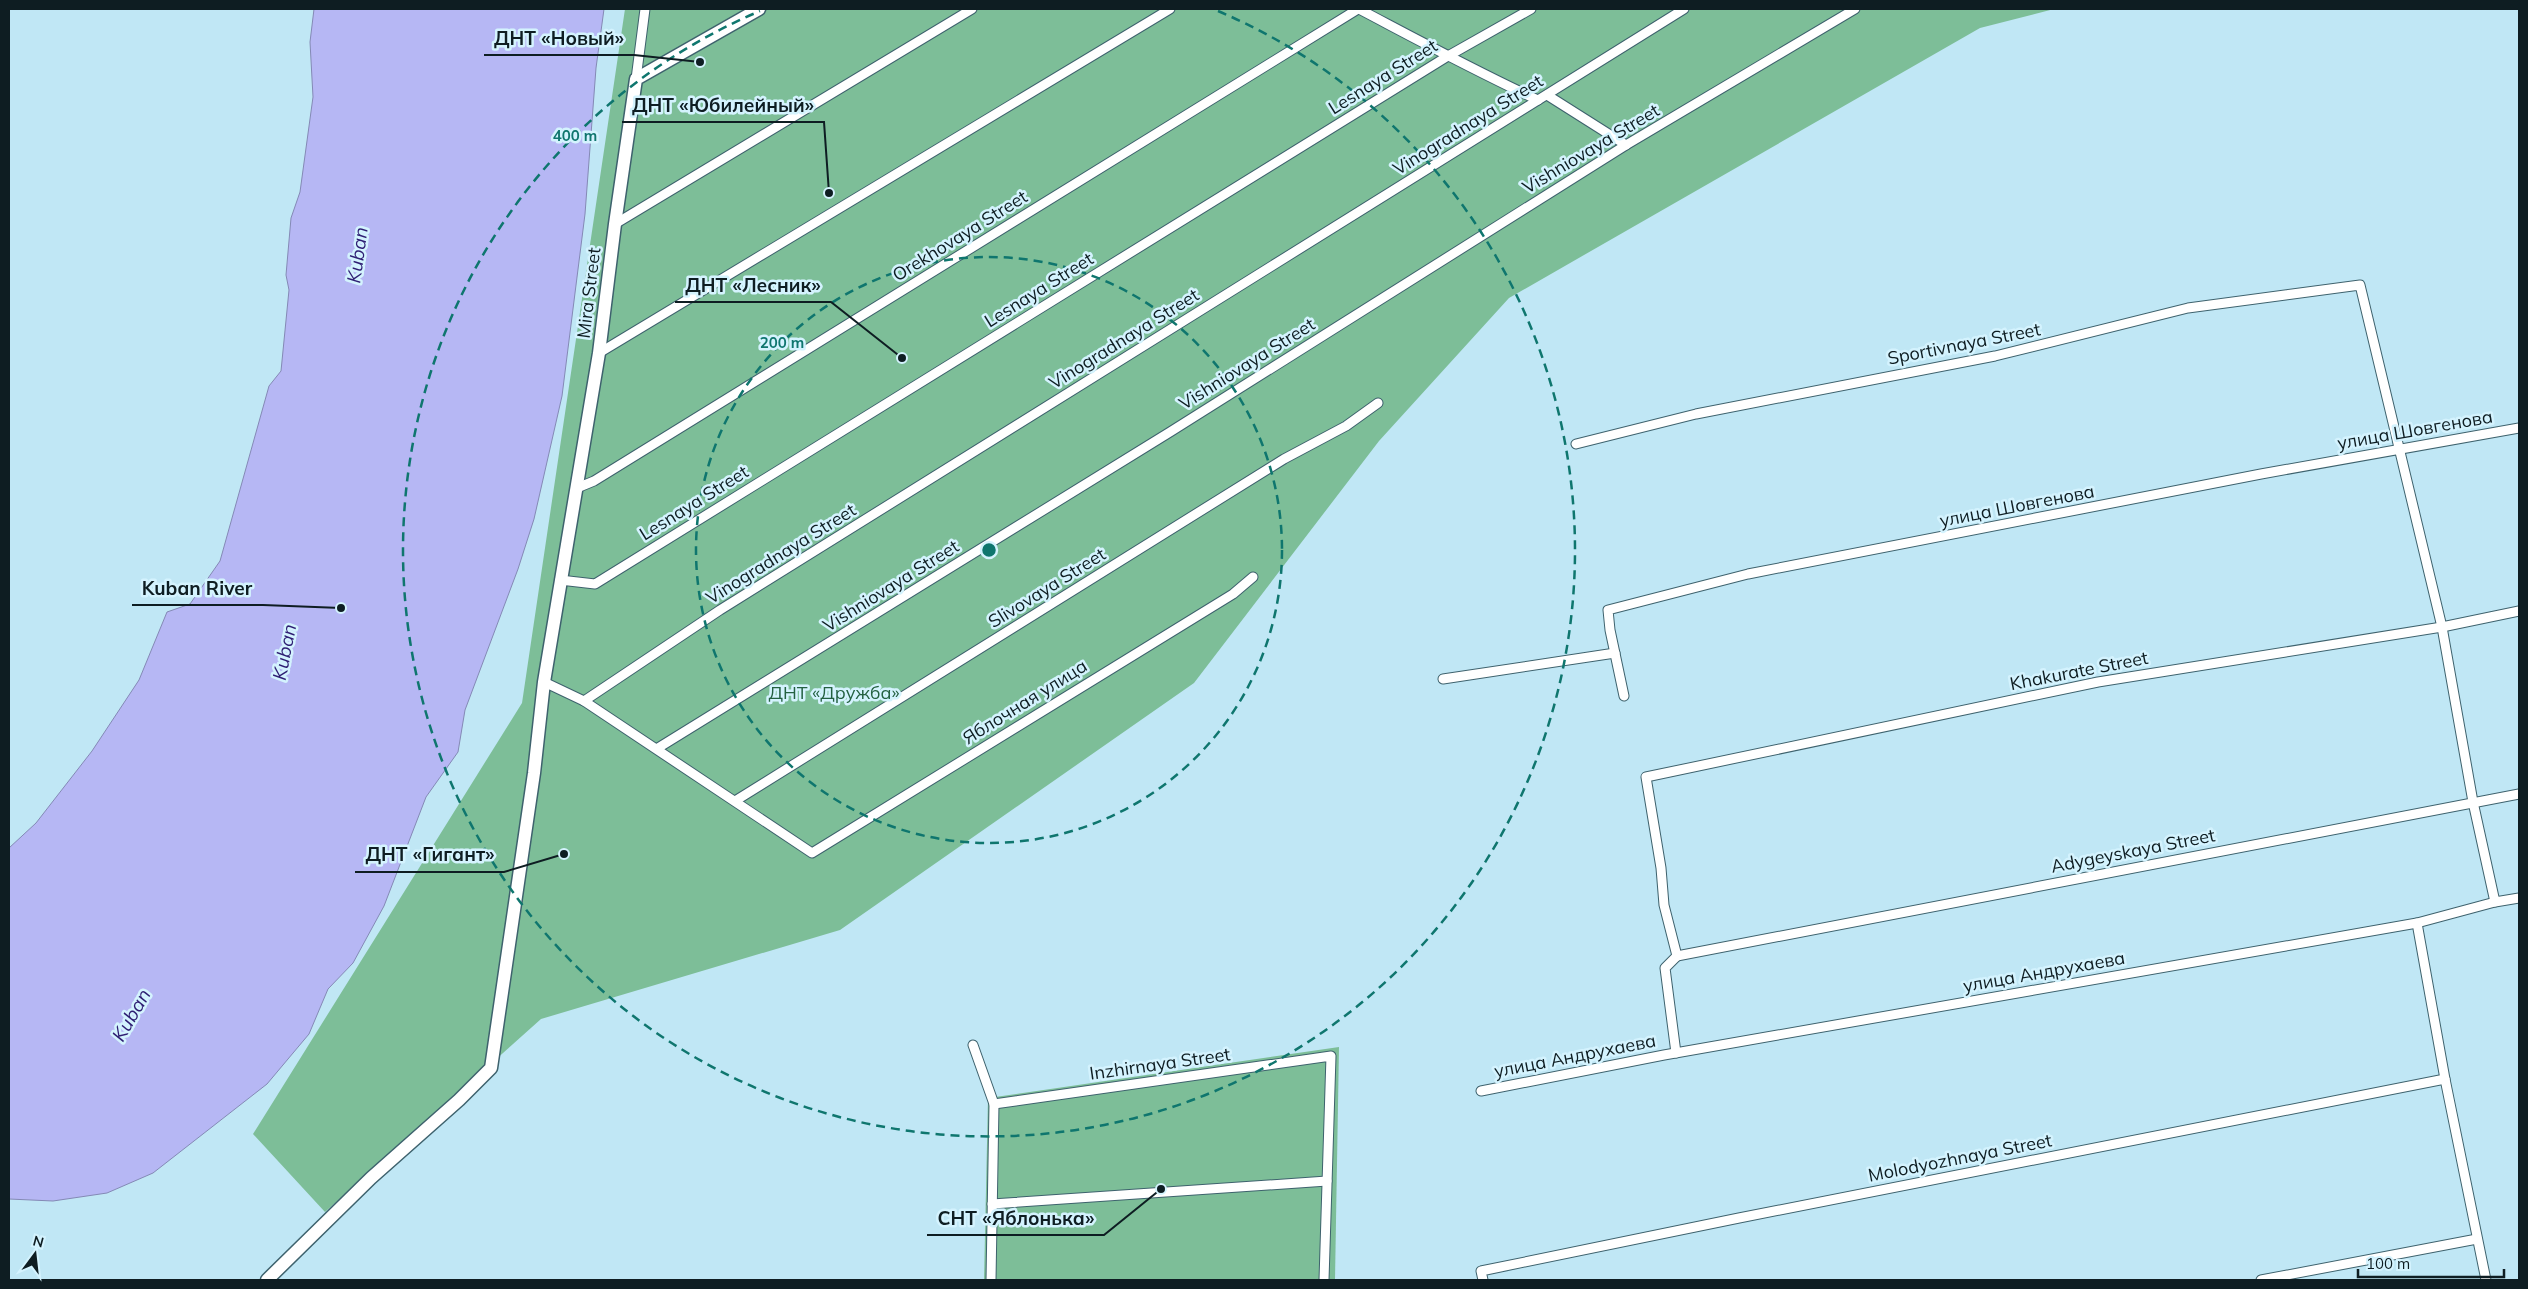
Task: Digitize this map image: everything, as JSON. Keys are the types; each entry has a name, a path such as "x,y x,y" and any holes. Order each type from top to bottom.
{"street":[{"name":"Mira Street","path":"267,1280 372,1178 459,1100 491,1068 534,773 544,682 599,353 645,9"},
{"path":"636,78 759,9"},
{"path":"615,224 972,9"},
{"path":"599,353 1170,9"},
{"path":"1358,9 1486,77 1538,100"},
{"name":"Orekhovaya Street","path":"576,488 602,476 1358,9"},
{"name":"Lesnaya Street","path":"560,580 595,584 1448,56 1531,9"},
{"name":"Vinogradnaya Street","path":"584,701 720,610 1684,9"},
{"name":"Vishniovaya Street","path":"658,748 1170,432 1626,145 1855,9"},
{"path":"1547,94 1626,145"},
{"name":"Sportivnaya Street","path":"1576,444 1696,414 1995,356 2188,308 2360,285 2398,450"},
{"name":"Slivovaya Street","path":"735,801 1284,459 1346,426 1378,403"},
{"name":"улица Шовгенова","path":"1624,696 1608,610 1748,574 2519,428"},
{"path":"2398,450 2442,627 2473,802 2495,902"},
{"name":"Яблочная улица","path":"735,801 812,853 1224,599 1254,577"},
{"name":"Khakurate Street","path":"1677,956 1664,905 1661,868 1646,777 2098,682 2442,627 2519,611"},
{"path":"1443,679 1615,652"},
{"path":"544,682 584,701 658,748 735,801"},
{"name":"Adygeyskaya Street","path":"1677,956 2519,794"},
{"name":"улица Андрухаева","path":"1481,1091 1676,1054 2417,923 2495,902 2519,898"},
{"path":"2417,923 2445,1080 2486,1280"},
{"name":"улица Андрухаева","path":"1676,1054 1665,968 1677,956"},
{"path":"973,1046 994,1104 991,1280"},
{"name":"Inzhirnaya Street","path":"994,1104 1331,1056 1327,1181"},
{"name":"Molodyozhnaya Street","path":"1482,1276 1739,1218 2445,1080"},
{"path":"992,1204 1327,1181 1324,1280"},
{"path":"2260,1280 2477,1239"}],"green space":[{"name":"ДНТ «Дружба»","path":"625,9 2054,9 1980,28 1509,298 1379,441 1194,683 840,930 541,1019 325,1212 253,1134 522,703"},
{"path":"1339,1047 1335,1280 984,1280 988,1098"}],"water":[{"name":"Kuban","path":"314,9 604,9 596,68 585,214 562,396 534,519 518,569 465,710 458,752 426,797 384,906 353,963 328,989 309,1034 267,1084 153,1173 107,1193 53,1201 9,1199 9,848 36,823 92,751 139,680 167,612 190,604 220,561 269,386 281,371 289,290 286,275 291,218 300,192 313,97 310,42"}],"place":[{"name":"ДНТ «Новый»","path":"700,62"},
{"name":"ДНТ «Юбилейный»","path":"829,193"},
{"name":"ДНТ «Лесник»","path":"902,358"},
{"name":"Kuban River","path":"341,608"},
{"name":"ДНТ «Гигант»","path":"564,854"},
{"name":"СНТ «Яблонька»","path":"1161,1189"}]}
